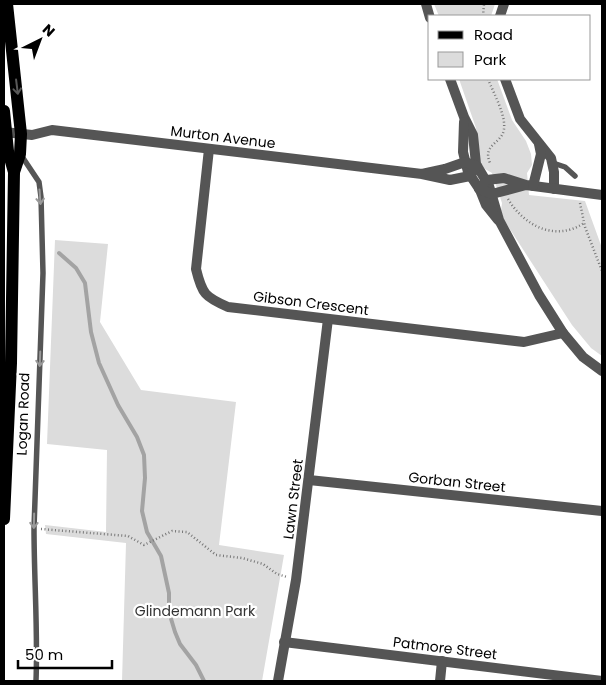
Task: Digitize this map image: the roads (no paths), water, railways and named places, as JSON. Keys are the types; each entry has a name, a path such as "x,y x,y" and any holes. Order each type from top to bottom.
{"main road":[{"name":"Logan Road","path":"7,4 21,134 20,154 14,172"},
{"name":"Logan Road","path":"4,111 8,151 14,172 11,370 4,519"}],"street":[{"path":"450,80 473,135 477,166 492,194 499,220 539,295 563,333 583,357 602,371"},
{"path":"505,80 520,119 551,158 553,163 554,189"},
{"path":"464,117 463,149 465,162 470,176 479,189 487,208 499,220"},
{"name":"Murton Avenue","path":"5,132 32,135 52,130 422,174 450,180 470,176"},
{"path":"530,186 541,154 539,143"},
{"name":"Gibson Crescent","path":"209,149 196,269 200,288 211,300 228,307 524,342 563,333"},
{"name":"Murton Avenue","path":"422,174 465,162"},
{"path":"465,162 477,166"},
{"path":"470,176 477,166"},
{"path":"479,189 486,180 504,178 530,186 602,195"},
{"path":"479,189 492,194 530,186"},
{"name":"Lawn Street","path":"278,681 296,580 328,319"},
{"name":"Gorban Street","path":"309,480 602,511"},
{"name":"Patmore Street","path":"284,642 602,681"},
{"path":"440,681 442,661"}],"lane":[{"name":"Logan Road","path":"20,154 39,182 41,197 43,273 34,528 37,614 36,681"},
{"path":"553,163 565,166 575,176"}],"waterway":[{"path":"59,253 76,268 85,283 91,332 99,363 118,405 137,437 144,455 145,478 142,511 147,532 161,556 169,593 169,612 175,632 180,644 196,665 204,681"}],"park label":[{"name":"Glindemann Park","path":"195,611"}]}
